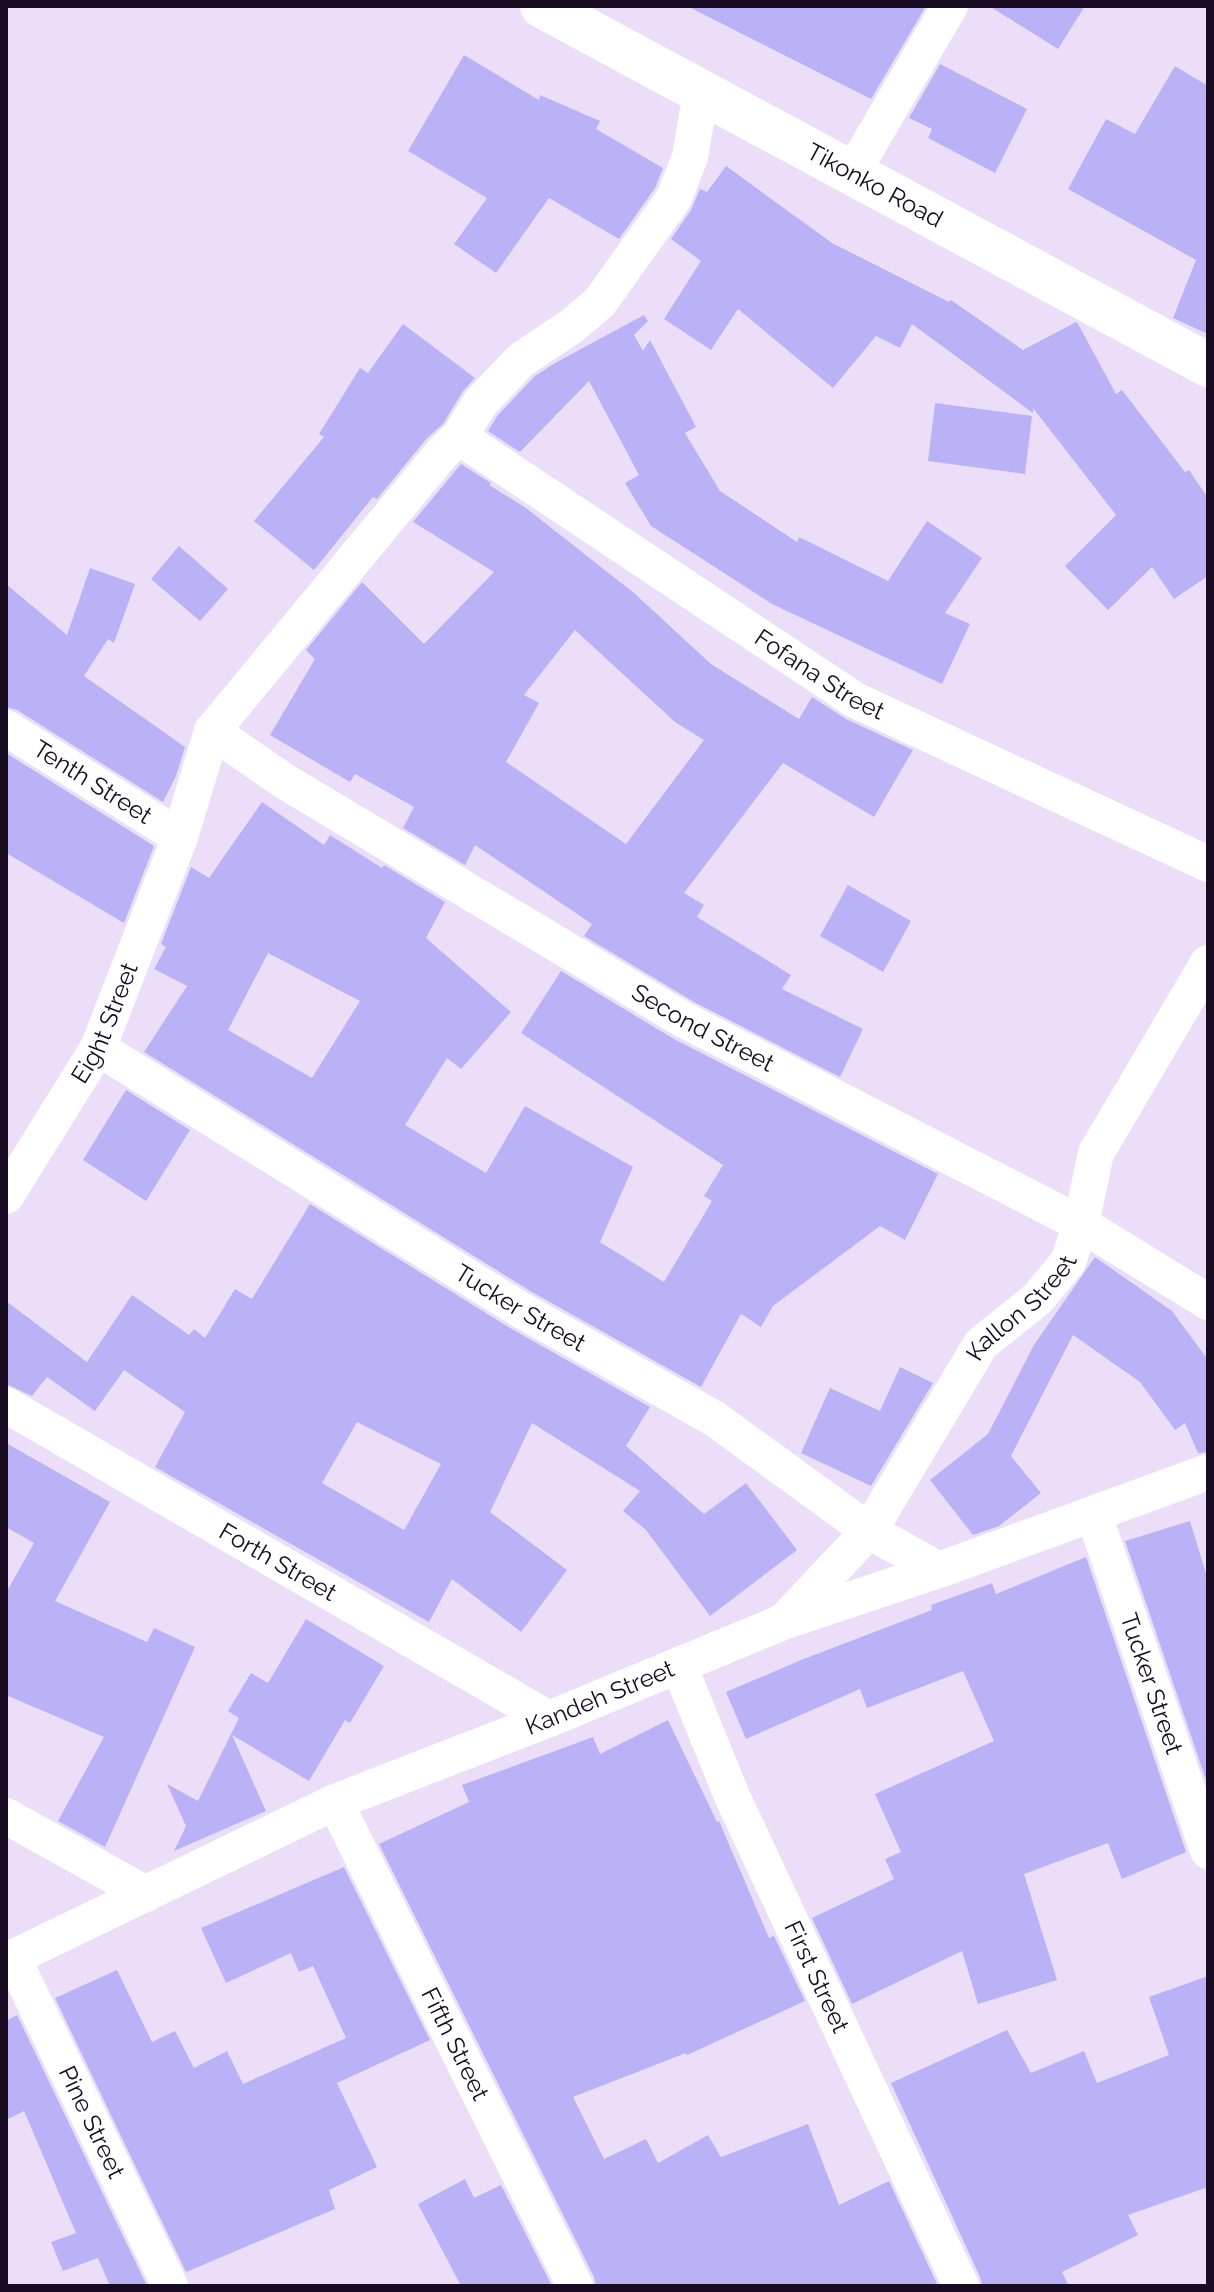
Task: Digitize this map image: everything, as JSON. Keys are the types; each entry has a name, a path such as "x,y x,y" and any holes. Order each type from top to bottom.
{"street":[{"name":"Tikonko Road","path":"542,6 1208,365"},
{"path":"852,173 950,6"},
{"path":"212,731 443,452 459,437 481,402 521,360 573,325 600,302 674,198 690,157 701,92"},
{"name":"Fofana Street","path":"459,437 855,700 1208,864"},
{"name":"Tenth Street","path":"6,728 180,837"},
{"name":"Eight Street","path":"6,1196 98,1048 180,837 212,731"},
{"name":"Second Street","path":"212,731 284,781 684,1020 1081,1224 1208,1302"},
{"name":"Kallon Street","path":"783,1622 869,1531 981,1344 1037,1299 1068,1262 1081,1224 1096,1153 1208,963"},
{"name":"Tucker Street","path":"98,1048 521,1310 715,1419 869,1531 939,1570"},
{"name":"Forth Street","path":"6,1405 549,1719"},
{"name":"Kandeh Street","path":"9,1960 335,1802 549,1719 783,1622 939,1570 1208,1472"},
{"name":"Tucker Street","path":"1094,1515 1208,1851"},
{"name":"First Street","path":"679,1666 732,1796 961,2286"},
{"name":"Fifth Street","path":"335,1802 575,2286"},
{"path":"6,1816 146,1894"},
{"name":"Pine Street","path":"9,1960 170,2286"}],"building":[{"path":"687,6 926,6 871,99"},
{"path":"989,6 1085,6 1058,49"},
{"path":"464,55 539,100 540,95 600,121 596,129 663,168 655,188 619,239 549,198 496,273 454,244 487,198 408,151"},
{"path":"940,64 1027,109 995,173 928,138 932,129 909,118"},
{"path":"1175,66 1208,86 1208,334 1173,318 1196,260 1068,189 1106,119 1135,134"},
{"path":"726,166 832,243 949,302 951,300 1023,350 1076,322 1116,394 1122,390 1185,472 1189,470 1208,498 1208,576 1174,599 1152,567 1108,610 1065,566 1116,515 1033,408 1033,413 912,324 900,348 876,336 833,388 738,309 711,350 664,319 701,261 671,239 691,210 700,189 707,192"},
{"path":"644,315 648,321 634,335 643,351 650,340 696,427 685,433 720,491 797,542 799,537 888,581 927,521 982,558 945,613 970,624 942,684 772,604 651,526 625,483 639,475 589,381 520,452 488,431 498,415 535,376"},
{"path":"403,324 475,378 463,391 443,424 427,438 377,499 373,497 314,570 254,521 324,437 319,434 360,368 368,373"},
{"path":"935,403 1032,416 1025,474 928,461"},
{"path":"461,464 526,508 634,593 711,664 799,719 812,697 846,719 913,750 874,817 783,763 684,893 704,905 697,917 791,975 782,989 863,1029 840,1077 694,1002 584,936 592,924 475,845 465,865 403,828 414,807 355,774 350,782 270,735 315,659 306,650 362,582 424,644 494,572 413,522","holes":["575,630 675,722 704,740 626,844 506,762 539,703 524,695"]},
{"path":"179,546 228,589 200,621 151,579"},
{"path":"90,568 135,584 114,643 108,639 84,676 185,747 176,776 163,802 17,710 6,707 6,584 67,635"},
{"path":"6,753 154,846 124,923 6,853"},
{"path":"262,802 324,845 330,835 445,902 426,938 511,1012 461,1069 447,1058 405,1125 486,1173 525,1106 633,1167 600,1242 664,1282 712,1201 704,1196 723,1165 521,1033 561,971 674,1039 938,1174 905,1240 880,1226 773,1306 761,1327 741,1314 701,1387 532,1292 144,1052 187,986 154,969 166,947 161,944 191,867 209,878","holes":["268,953 360,1001 312,1078 228,1030"]},
{"path":"848,885 911,921 883,972 820,936"},
{"path":"126,1090 190,1130 146,1201 83,1160"},
{"path":"310,1204 510,1328 650,1407 626,1446 704,1514 746,1483 797,1550 710,1616 646,1530 623,1511 640,1491 532,1423 490,1512 567,1570 521,1632 452,1579 429,1622 155,1467 185,1412 124,1370 95,1411 47,1377 32,1396 6,1384 6,1301 87,1362 132,1295 189,1335 194,1329 205,1338 235,1289 252,1299","holes":["357,1422 441,1464 404,1530 322,1483"]},
{"path":"1095,1257 1172,1311 1208,1360 1208,1452 1198,1453 1185,1423 1175,1430 1140,1382 1073,1335 1011,1456 1041,1493 999,1526 973,1535 930,1480 988,1434 1034,1345"},
{"path":"900,1367 933,1383 871,1486 801,1453 830,1388 880,1411"},
{"path":"6,1443 110,1502 55,1601 147,1642 154,1628 195,1647 105,1847 58,1821 104,1737 6,1695 6,1593 34,1543 6,1527"},
{"path":"1190,1521 1208,1580 1208,1786 1125,1541"},
{"path":"1086,1557 1186,1852 1122,1879 1108,1843 1024,1874 1057,1980 978,2004 962,1951 852,2004 812,1918 894,1879 885,1859 901,1852 875,1794 994,1741 963,1671 867,1708 860,1689 746,1739 726,1692 932,1610 931,1605 992,1583 996,1594"},
{"path":"306,1619 384,1666 350,1723 345,1720 309,1781 232,1735 266,1811 174,1851 186,1826 167,1784 198,1801 239,1718 228,1711 251,1673 268,1683"},
{"path":"668,1720 719,1821 769,1938 774,1936 805,2001 687,2055 573,2097 604,2159 646,2139 658,2163 708,2135 721,2157 808,2124 839,2205 889,2181 938,2286 596,2286 379,1844 469,1802 462,1785 593,1737 600,1754"},
{"path":"344,1867 430,2040 337,2083 377,2167 329,2190 335,2209 186,2272 55,1998 117,1970 152,2042 175,2031 194,2068 227,2051 243,2084 346,2038 313,1966 299,1972 291,1953 226,1983 201,1928"},
{"path":"1208,1976 1208,2187 1128,2215 1138,2235 1062,2272 1069,2286 982,2286 891,2083 1007,2030 1031,2073 1084,2051 1097,2083 1169,2055 1149,1997"},
{"path":"17,2015 147,2286 110,2286 98,2258 63,2271 51,2242 76,2233 24,2111 6,2120 6,2021"},
{"path":"465,2179 474,2198 501,2185 552,2286 461,2286 418,2204"}]}
